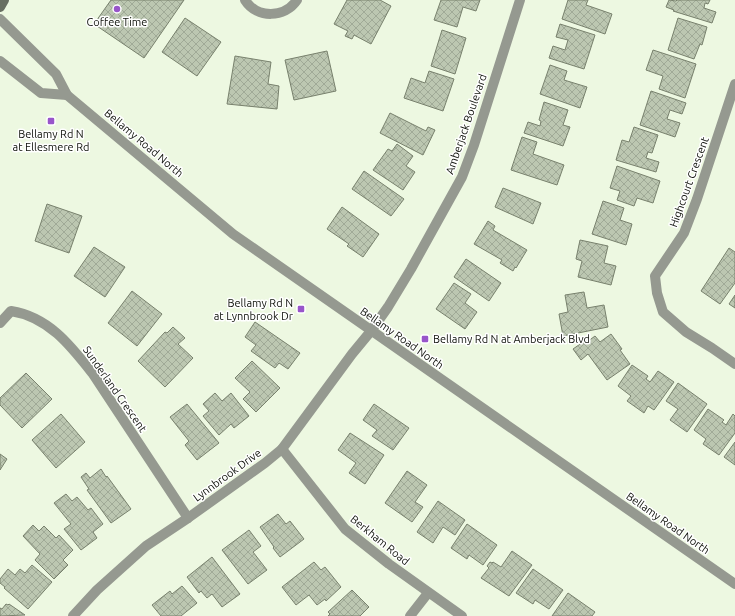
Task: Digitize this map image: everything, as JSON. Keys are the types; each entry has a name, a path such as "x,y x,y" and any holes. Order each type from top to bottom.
{"main road":[{"path":"0,7 4,0"}],"street":[{"path":"245,0 253,9 263,14 275,14 285,11 297,0"},
{"name":"Amberjack Boulevard","path":"371,331 411,269 462,177 520,0"},
{"name":"Bellamy Road North","path":"0,20 56,74 67,95 233,234 735,584"},
{"path":"0,61 41,94 67,95"},
{"name":"Highcourt Crescent","path":"735,84 697,199 684,233 656,276 657,293 662,312 686,332 735,364"},
{"name":"Sunderland Crescent","path":"0,323 11,311 22,313 49,326 75,351 93,374 188,518"},
{"name":"Lynnbrook Drive","path":"73,616 97,590 146,546 188,518 282,449 352,354 371,331"},
{"name":"Berkham Road","path":"282,449 345,529 389,564 462,616"},
{"path":"410,616 428,593"}],"building":[{"path":"111,0 184,0 144,58 94,24"},
{"path":"347,0 380,0 391,6 371,44 354,35 352,39 345,36 348,31 334,24"},
{"path":"441,0 480,0 476,11 463,7 457,27 434,20"},
{"path":"568,0 588,0 586,5 612,14 605,34 562,19"},
{"path":"669,0 710,0 708,4 705,3 704,8 716,12 712,23 673,11 674,10 666,7"},
{"path":"185,18 221,42 197,76 162,52"},
{"path":"678,18 707,27 702,45 700,44 694,59 668,50"},
{"path":"560,24 595,35 584,69 549,58 553,46 565,50 568,40 556,37"},
{"path":"442,30 466,38 455,74 431,66"},
{"path":"653,50 696,64 685,98 659,89 663,76 646,70"},
{"path":"327,51 336,91 294,100 285,60"},
{"path":"235,56 271,62 268,84 279,86 277,109 227,104"},
{"path":"550,65 567,71 564,80 587,87 580,108 540,94"},
{"path":"429,71 454,79 443,111 404,98 411,78 425,83"},
{"path":"651,91 686,103 682,114 670,110 667,119 680,123 675,137 640,125"},
{"path":"544,102 568,110 563,125 570,127 563,146 524,133 528,122 540,126 541,121 539,120"},
{"path":"390,113 426,131 428,127 435,130 423,155 380,133"},
{"path":"634,127 658,135 652,153 648,152 646,158 659,162 656,172 616,160 622,140 629,142"},
{"path":"522,137 537,142 533,154 564,165 557,185 511,170"},
{"path":"397,144 413,156 406,166 415,172 403,190 373,170 388,149 392,151"},
{"path":"617,166 660,181 653,203 637,198 634,206 617,200 620,191 610,188"},
{"path":"364,171 404,199 391,216 352,189"},
{"path":"503,188 541,203 533,224 495,207"},
{"path":"603,201 624,208 620,220 632,224 626,245 592,234"},
{"path":"47,204 82,216 69,253 35,241"},
{"path":"342,207 379,234 363,257 347,246 349,244 327,229"},
{"path":"488,221 495,226 493,230 527,250 513,271 500,263 502,260 474,244"},
{"path":"580,240 608,246 604,263 616,266 611,285 578,277 582,261 576,259"},
{"path":"94,247 125,267 105,297 74,276"},
{"path":"729,248 735,252 735,283 720,304 701,291"},
{"path":"466,259 501,283 489,301 454,277"},
{"path":"454,283 471,294 465,303 477,312 465,329 436,309"},
{"path":"132,291 162,314 137,346 108,323"},
{"path":"584,292 587,308 604,305 608,327 563,336 559,314 568,312 565,295"},
{"path":"735,295 735,308 729,304"},
{"path":"255,322 300,353 288,369 279,363 275,368 251,351 256,345 245,337"},
{"path":"173,327 185,338 178,344 193,358 165,387 138,361 165,332 167,333"},
{"path":"611,334 622,349 620,350 630,364 607,380 588,354 581,360 573,349 595,336 600,342"},
{"path":"252,361 280,388 256,412 243,399 250,392 235,378"},
{"path":"632,365 648,376 646,379 650,382 658,371 674,382 654,410 648,406 644,413 627,401 631,396 618,386"},
{"path":"26,373 52,399 22,428 0,405 0,398"},
{"path":"678,383 707,404 687,432 670,420 678,409 666,401"},
{"path":"215,393 222,401 231,393 249,416 234,428 231,424 219,435 203,416 209,411 203,404"},
{"path":"187,404 219,443 197,460 185,445 189,441 170,417"},
{"path":"374,404 409,428 393,450 372,436 377,430 363,420"},
{"path":"708,409 724,420 722,422 726,425 733,414 735,416 735,433 719,455 703,444 706,439 694,430"},
{"path":"61,414 85,442 56,468 32,440"},
{"path":"350,433 384,455 365,484 349,473 356,463 338,450"},
{"path":"735,442 735,465 724,457"},
{"path":"0,454 7,459 0,470"},
{"path":"101,469 131,509 111,523 87,490 89,489 81,477 86,473 90,478"},
{"path":"407,471 427,485 415,502 423,507 412,522 385,503"},
{"path":"66,494 72,501 77,497 88,510 91,508 103,524 93,532 97,538 81,550 64,529 71,524 54,503"},
{"path":"438,501 465,520 455,535 443,527 433,543 417,532"},
{"path":"278,514 286,524 290,521 304,539 280,557 260,527"},
{"path":"467,524 497,545 483,565 469,555 467,559 451,548"},
{"path":"33,525 39,531 44,526 56,538 59,535 73,550 63,560 68,565 54,579 35,560 40,554 23,536"},
{"path":"249,530 261,546 253,552 267,570 248,584 222,550"},
{"path":"512,551 532,565 509,596 481,578 489,568 487,566 490,562 493,562 501,567"},
{"path":"212,557 240,594 222,607 212,594 207,598 201,591 199,593 187,577"},
{"path":"314,562 321,570 325,567 341,587 326,601 325,599 317,605 309,595 296,605 282,587"},
{"path":"32,565 52,582 28,609 4,588 5,587 0,583 0,579 8,569 15,575 20,569 25,573"},
{"path":"533,569 563,590 549,609 535,600 533,604 516,593"},
{"path":"182,586 197,603 181,616 161,616 152,605 170,591 172,594"},
{"path":"352,590 369,607 360,616 328,616 330,614 328,612"},
{"path":"568,593 595,612 592,616 552,616"},
{"path":"6,604 9,604 25,615 0,616 0,608 2,609"}],"place":[{"name":"Coffee Time","path":"117,9"},
{"name":"Bellamy Rd N at Ellesmere Rd","path":"51,121"},
{"name":"Bellamy Rd N at Lynnbrook Dr","path":"301,309"},
{"name":"Bellamy Rd N at Amberjack Blvd","path":"425,339"}]}
